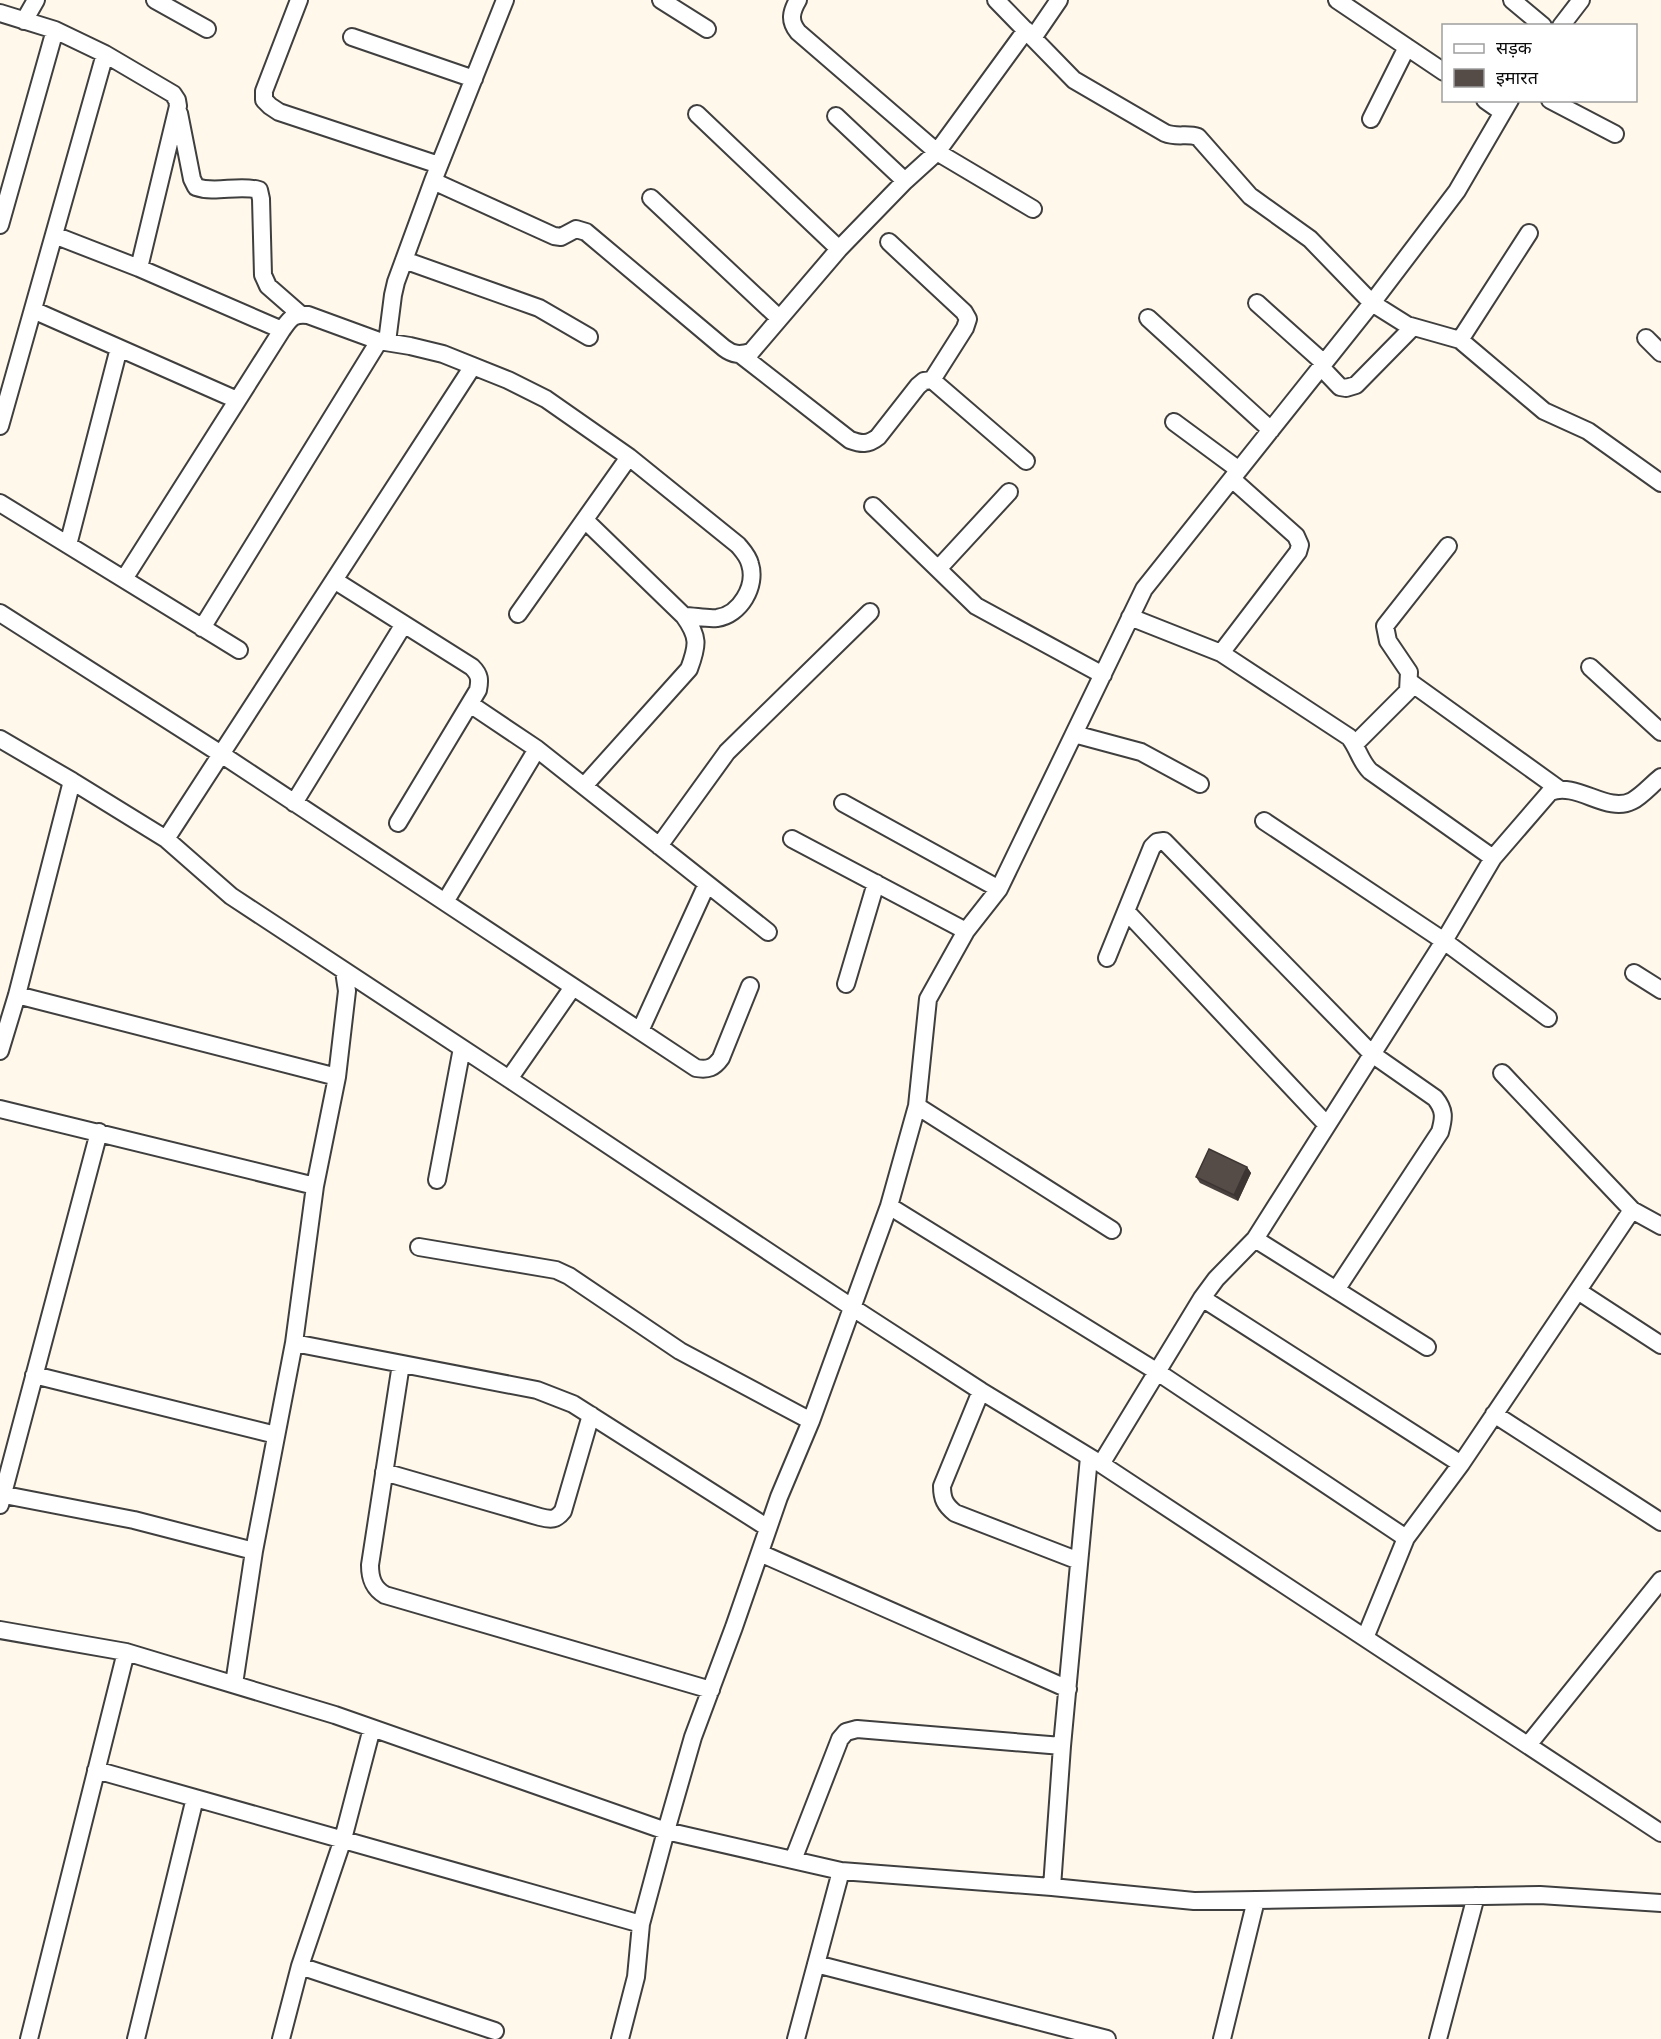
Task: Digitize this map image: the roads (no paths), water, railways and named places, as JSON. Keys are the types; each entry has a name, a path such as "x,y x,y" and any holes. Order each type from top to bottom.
{"street":[{"path":"24,21 36,0"},
{"path":"155,0 207,28"},
{"path":"299,0 264,91 264,100 279,112 436,173 554,236 561,237 576,228 586,232 724,348 731,353 741,355 850,440 859,444 870,444 918,386 924,381 932,380 1026,461"},
{"path":"202,628 383,341 393,295 404,260 505,0"},
{"path":"661,0 707,28"},
{"path":"798,0 791,16 798,32 938,152 1033,209"},
{"path":"996,0 1065,72 1084,87 1165,133 1173,136 1198,137 1250,196 1310,239 1372,303 1413,327 1460,340 1544,411 1588,431 1661,483"},
{"path":"741,355 751,352 839,249 905,181 938,152 1029,34 1059,0"},
{"path":"1337,0 1442,71"},
{"path":"1512,0 1540,24"},
{"path":"1563,24 1581,0"},
{"path":"0,13 56,30 105,54 173,94 177,100 195,187 205,190 251,188 259,190 263,275 268,286 300,314"},
{"path":"0,224 56,30"},
{"path":"352,37 474,79"},
{"path":"1371,119 1407,47"},
{"path":"0,426 105,54"},
{"path":"1554,102 1615,134"},
{"path":"139,268 178,106"},
{"path":"620,2039 636,1977 641,1924 693,1737 779,1497 811,1422 889,1206 916,1106 928,999 966,931 999,889 1144,589 1372,303 1457,191 1506,106"},
{"path":"697,114 839,249"},
{"path":"836,116 905,181"},
{"path":"651,198 778,318"},
{"path":"1460,340 1529,233"},
{"path":"54,235 139,268 282,330"},
{"path":"889,242 964,312 968,319 965,328 932,380"},
{"path":"404,260 538,308 589,337"},
{"path":"1257,303 1323,365 1340,387 1351,387 1356,384 1413,327"},
{"path":"33,310 237,400"},
{"path":"124,579 282,330 292,316 300,314 383,341 442,354 508,380 546,399 629,457 738,544 746,554 751,566 752,582 733,613 718,618 684,616"},
{"path":"1148,318 1271,430"},
{"path":"1646,338 1661,352"},
{"path":"68,545 119,348"},
{"path":"166,839 473,366"},
{"path":"1174,422 1236,474 1300,544 1298,552 1221,652"},
{"path":"518,614 629,457"},
{"path":"938,569 1009,492"},
{"path":"0,503 239,650"},
{"path":"873,506 976,606 1103,675"},
{"path":"584,786 689,669 696,650 696,638 684,616 585,520"},
{"path":"1355,744 1408,692 1409,672 1388,642 1385,626 1448,546"},
{"path":"333,580 472,667 478,673 480,680 478,690 470,704 398,823"},
{"path":"659,846 727,752 870,612"},
{"path":"0,613 221,754 696,1068 706,1070 715,1066 721,1059 750,986"},
{"path":"1130,617 1221,652 1349,737 1355,744 1363,764 1370,771 1493,858"},
{"path":"294,802 404,624"},
{"path":"1590,667 1661,732"},
{"path":"1410,682 1559,789"},
{"path":"470,704 537,748 768,932"},
{"path":"1074,734 1141,752 1200,784"},
{"path":"0,739 166,839 231,896 853,1308 1095,1461 1661,1833"},
{"path":"446,903 537,748"},
{"path":"1052,1887 1079,1561 1095,1461 1202,1298 1216,1279 1255,1239 1444,941 1493,858 1550,792 1569,789 1611,803 1624,804 1633,801 1661,777"},
{"path":"0,1051 17,995 72,781"},
{"path":"843,803 999,889"},
{"path":"1264,821 1444,941 1548,1018"},
{"path":"792,839 966,931"},
{"path":"1107,958 1152,848 1157,842 1164,841 1372,1054 1435,1098 1442,1107 1444,1118 1440,1132 1336,1290"},
{"path":"846,984 876,883"},
{"path":"640,1031 707,884"},
{"path":"1126,911 1327,1125"},
{"path":"234,1684 254,1551 294,1343 315,1186 337,1077 347,995 344,971"},
{"path":"1634,973 1661,990"},
{"path":"509,1079 573,987"},
{"path":"17,995 337,1077"},
{"path":"437,1180 462,1048"},
{"path":"1502,1073 1632,1210 1661,1226"},
{"path":"916,1106 1112,1230"},
{"path":"0,1108 315,1186"},
{"path":"99,1132 1,1498 134,1520 254,1551"},
{"path":"889,1206 1156,1371 1406,1538"},
{"path":"1365,1638 1406,1538 1461,1464 1632,1210"},
{"path":"1255,1239 1427,1347"},
{"path":"419,1247 556,1270 569,1276 680,1351 811,1422"},
{"path":"1578,1291 1661,1346"},
{"path":"1202,1298 1461,1464"},
{"path":"294,1343 537,1390 573,1404 768,1528"},
{"path":"401,1364 370,1565 370,1574 377,1590 385,1595 711,1690"},
{"path":"34,1374 276,1435"},
{"path":"981,1391 942,1486 942,1497 947,1506 955,1513 1079,1561"},
{"path":"1494,1414 1661,1522"},
{"path":"384,1472 551,1520 558,1518 563,1511 591,1415"},
{"path":"760,1553 1068,1689"},
{"path":"1528,1745 1661,1580"},
{"path":"0,1630 126,1652 372,1728 666,1831 842,1871 1052,1887 1194,1901 1540,1895 1661,1903"},
{"path":"29,2039 126,1652"},
{"path":"281,2039 300,1966 343,1839 372,1728"},
{"path":"793,1860 840,1739 846,1732 857,1729 1062,1746"},
{"path":"96,1770 641,1924"},
{"path":"136,2039 195,1798"},
{"path":"796,2039 842,1871"},
{"path":"1438,2039 1476,1896"},
{"path":"1222,2039 1256,1900"},
{"path":"816,1964 1107,2039"},
{"path":"300,1966 495,2031"}]}
